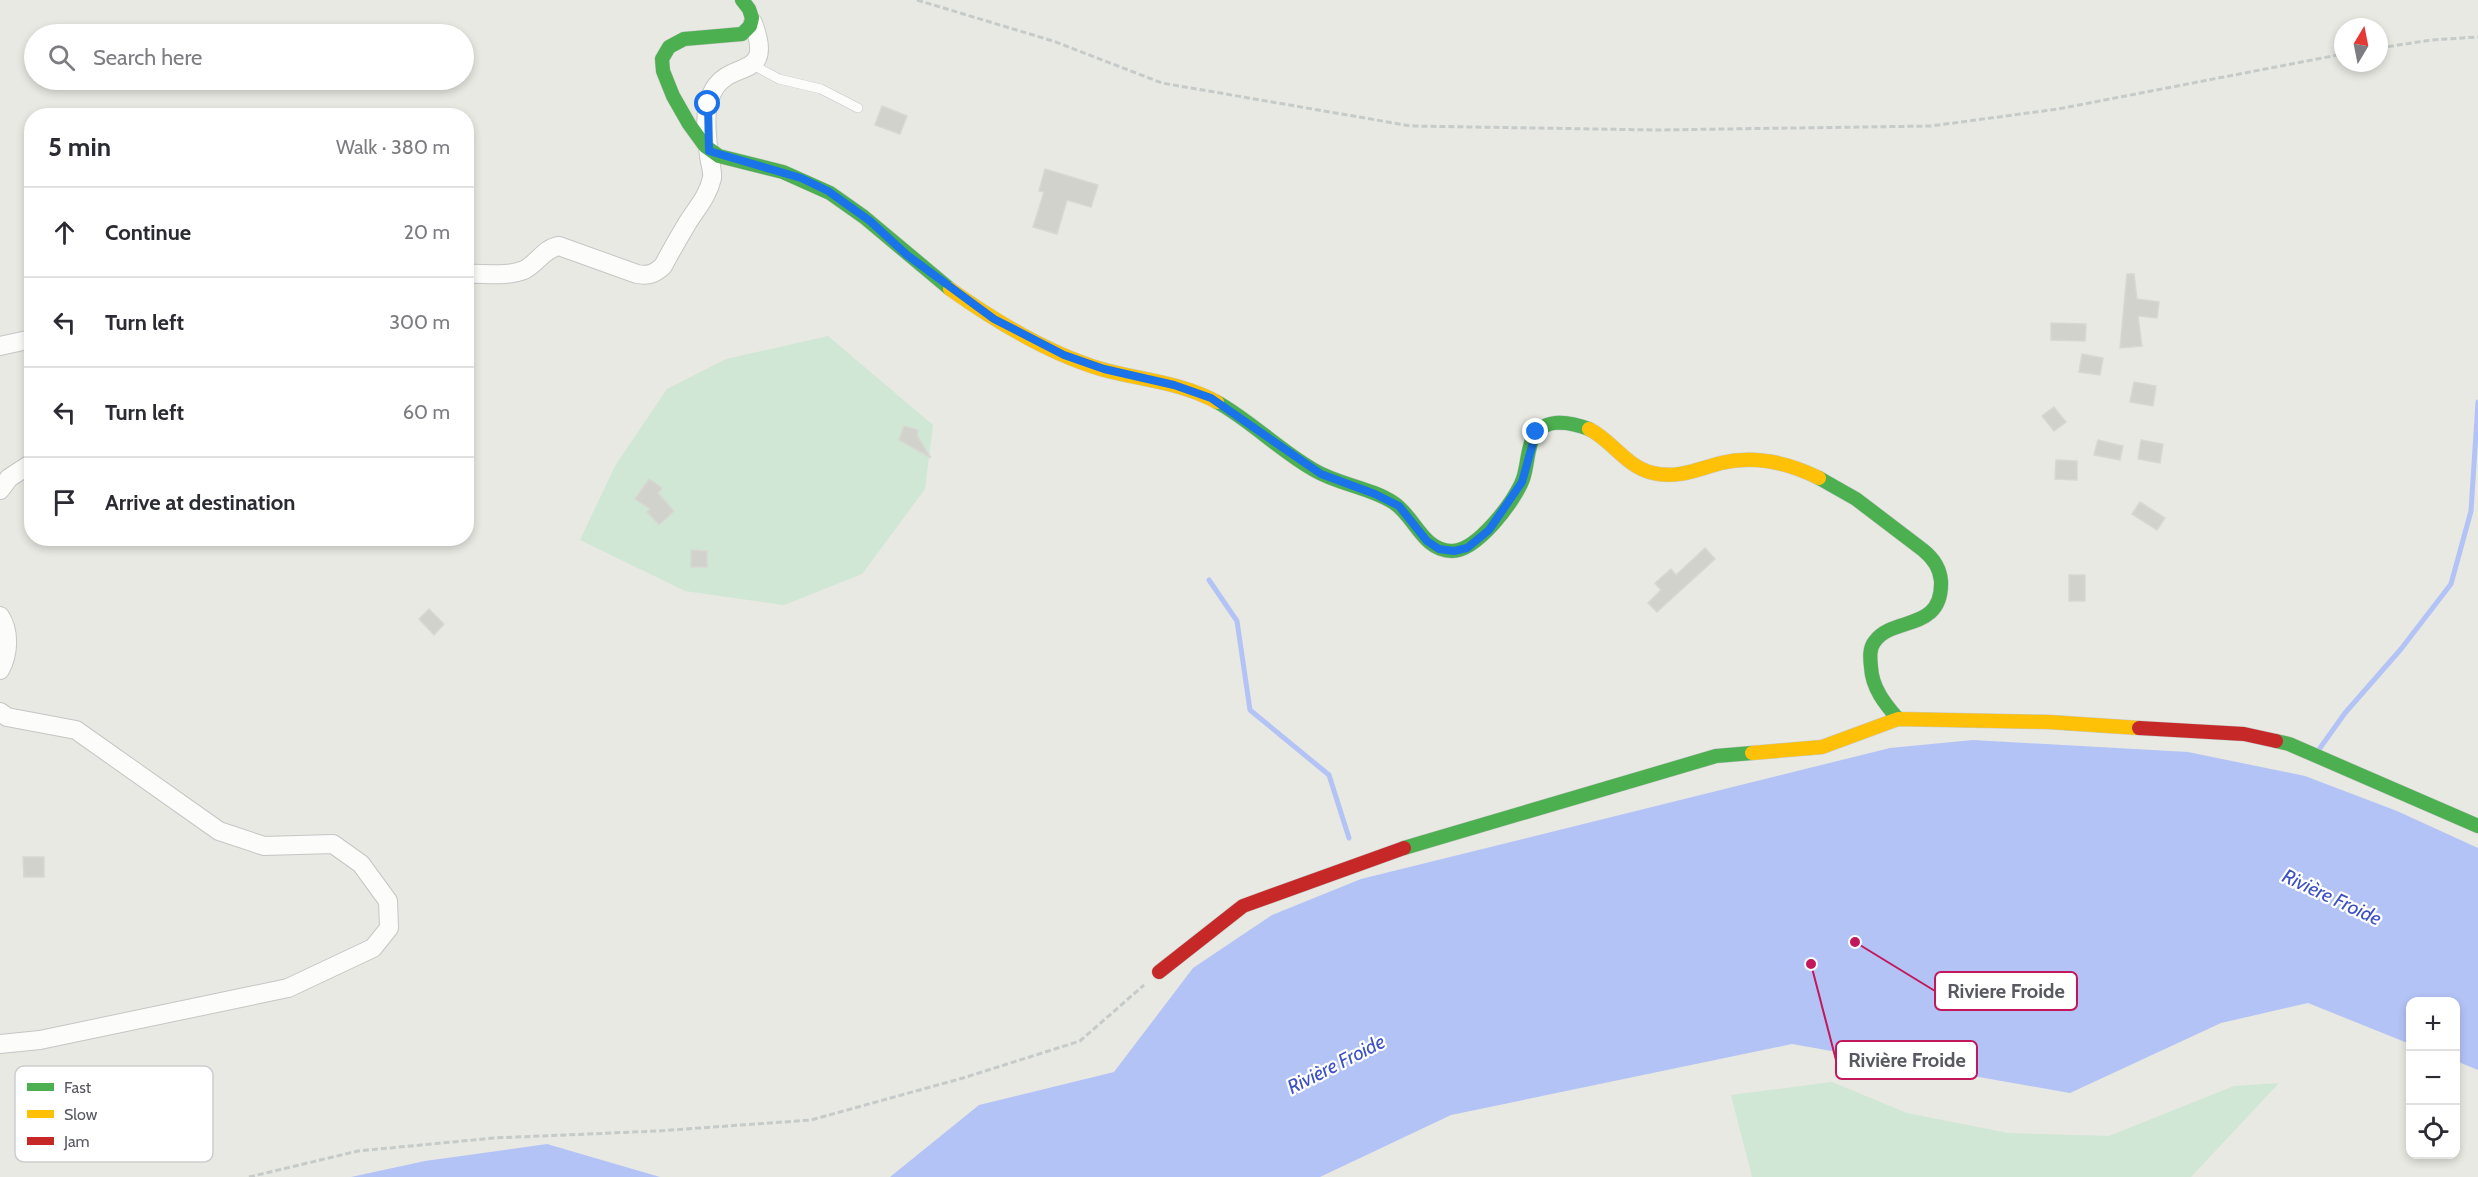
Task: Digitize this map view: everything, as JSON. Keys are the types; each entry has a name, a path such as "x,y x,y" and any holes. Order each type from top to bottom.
{"street":[{"path":"474,274 514,272 525,269 546,251 559,246 647,276 663,266 706,197 712,177 707,113 712,92 725,78 753,65 759,54 759,38 751,8 742,0"},
{"path":"753,22 742,34 680,40 666,50 663,56 661,63 676,100 693,134 709,151 801,178 828,191 870,221 907,255 994,319 1064,355 1104,369 1174,385 1211,398 1321,474 1375,494 1399,506 1427,541 1439,549 1454,551 1467,548 1489,530 1522,482 1536,432 1544,425 1559,422 1579,426 1598,434 1621,456 1648,472 1672,476 1734,460 1753,459 1785,464 1808,473 1856,499 1928,554 1939,571 1940,593 1937,605 1930,615 1913,624 1883,633 1872,641 1868,656 1878,697 1898,719"},
{"path":"0,346 24,341"},
{"path":"0,490 9,478 24,468"},
{"path":"0,616 4,623 7,652 0,670"},
{"path":"0,712 7,717 76,730 219,831 264,846 333,844 361,864 388,901 389,928 373,948 288,988 40,1040 0,1044"},
{"path":"1159,972 1243,906 1423,841 1716,756 1822,747 1898,719 2049,722 2244,734 2289,744 2478,826"}],"lane":[{"path":"753,65 779,79 821,89 858,108"}],"path":[{"path":"917,0 1053,41 1162,83 1411,126 1657,130 1931,126 2058,109 2334,56"},
{"path":"2388,47 2431,40 2478,37"},
{"path":"249,1177 358,1151 494,1138 658,1131 811,1120 963,1078 1080,1041 1159,972"}],"green space":[{"path":"828,336 933,425 925,489 862,574 784,605 685,591 580,540 615,466 667,389 726,359"},
{"path":"1832,1082 1907,1113 2008,1133 2109,1136 2234,1086 2279,1083 2191,1177 1752,1177 1731,1095"}],"water":[{"path":"1973,740 2188,752 2305,776 2397,811 2478,848 2478,1070 2460,1063 2460,997 2406,997 2406,1042 2308,1003 2221,1023 2070,1093 1792,1044 1451,1115 1320,1177 890,1177 979,1105 1114,1072 1193,968 1272,915 1361,879 1890,748"},
{"path":"547,1144 660,1177 351,1177 425,1161"}],"building":[{"path":"882,106 907,116 900,134 875,125"},
{"path":"1045,169 1098,185 1091,207 1067,200 1057,234 1033,227 1044,192 1039,191"},
{"path":"2127,274 2134,274 2137,299 2159,302 2157,318 2138,316 2142,346 2120,348"},
{"path":"2051,323 2086,324 2085,341 2051,340"},
{"path":"2082,354 2103,358 2100,375 2079,372"},
{"path":"2134,382 2156,386 2153,406 2130,402"},
{"path":"2054,407 2066,422 2054,431 2042,416"},
{"path":"904,426 918,430 917,436 931,458 899,440"},
{"path":"2098,440 2123,446 2120,460 2094,455"},
{"path":"2141,440 2163,444 2160,463 2138,459"},
{"path":"2056,460 2077,461 2077,480 2055,479"},
{"path":"649,479 662,488 658,493 674,511 659,525 647,512 650,509 635,499"},
{"path":"2140,502 2165,518 2157,530 2132,514"},
{"path":"1705,548 1715,559 1657,612 1648,603 1661,590 1655,583 1671,569 1676,575"},
{"path":"691,550 707,551 707,567 691,567"},
{"path":"2069,575 2085,575 2085,601 2069,601"},
{"path":"429,609 444,624 434,635 419,619"},
{"path":"23,857 44,857 44,877 24,877"}],"waterway":[{"path":"2320,748 2345,713 2401,649 2451,584 2471,511 2478,402"},
{"path":"1209,580 1237,621 1250,710 1329,775 1349,838"}],"traffic: fast":[{"path":"742,0 752,18 750,26 742,34 684,39 669,47 662,59 663,71 673,96 689,124 705,146 719,156 783,172 830,193 864,217 950,289"},
{"path":"1217,402 1314,470 1375,493 1394,503 1408,516 1426,540 1442,550 1452,551 1473,543 1494,523 1512,500 1523,479 1531,443 1541,428 1564,423 1589,429"},
{"path":"1819,478 1856,499 1923,550 1938,568 1941,581 1939,597 1934,608 1926,616 1916,621 1883,633 1875,641 1870,653 1874,682 1884,701 1898,719"},
{"path":"2276,741 2289,744 2478,826"},
{"path":"1404,848 1716,756 1752,753"}],"traffic: slow":[{"path":"950,289 1003,324 1061,354 1101,369 1189,390 1217,402"},
{"path":"1589,429 1598,434 1627,460 1643,470 1662,475 1679,474 1721,463 1759,460 1796,468 1819,478"},
{"path":"1752,753 1822,747 1898,719 2049,722 2139,728"}],"traffic: jam":[{"path":"2139,728 2244,734 2276,741"},
{"path":"1159,972 1243,906 1404,848"}],"place":[{"name":"Riviere Froide","path":"1855,942"},
{"name":"Rivière Froide","path":"1811,964"}],"route":[{"path":"708,104 709,151 801,178 828,191 870,221 907,255 994,319 1064,355 1104,369 1190,389 1211,398 1321,474 1375,494 1399,506 1427,541 1439,549 1454,551 1467,548 1489,530 1522,482 1536,432"}]}
